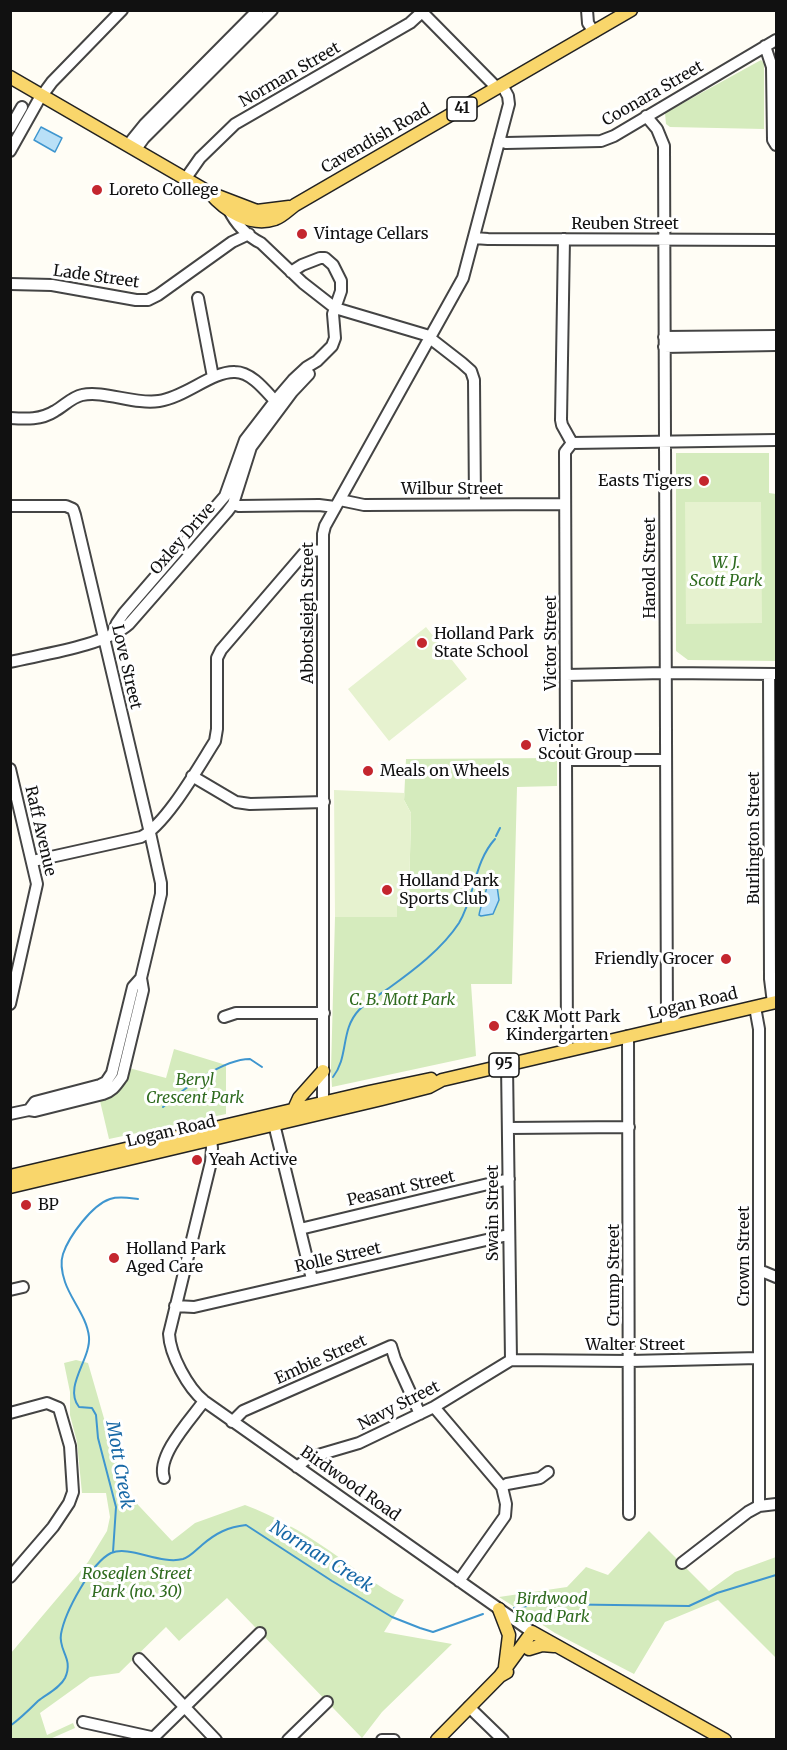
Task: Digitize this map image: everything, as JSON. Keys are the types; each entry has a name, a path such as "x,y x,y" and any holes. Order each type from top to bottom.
{"main road":[{"name":"Cavendish Road","path":"210,193 250,228 261,221 276,218 631,10"},
{"name":"Cavendish Road","path":"10,77 210,193 245,208 264,211 293,206"},
{"name":"Logan Road","path":"10,1176 210,1134 274,1124 428,1079 442,1080 775,1002"},
{"path":"294,1109 299,1098 323,1071"},
{"name":"Logan Road","path":"10,1187 210,1134 294,1109 323,1108"},
{"path":"502,1672 509,1638 505,1616"},
{"path":"502,1672 508,1671 529,1649 535,1634"},
{"path":"437,1740 535,1634"},
{"name":"Birdwood Road","path":"535,1634 725,1740"},
{"path":"529,1649 542,1645 557,1647"}],"street":[{"path":"10,151 42,95 53,81 122,10"},
{"path":"132,147 145,124 258,10"},
{"path":"132,147 142,141 273,10"},
{"path":"587,10 588,23 594,32"},
{"path":"421,11 500,87"},
{"name":"Norman Street","path":"186,178 200,158 235,124 410,23 421,11"},
{"name":"Coonara Street","path":"499,141 601,141 614,136 777,40"},
{"path":"765,46 772,68 773,140 777,145"},
{"name":"Abbotsleigh Street","path":"323,1108 323,549 325,526 463,278 509,104 508,96 500,87"},
{"path":"10,129 22,107"},
{"name":"Harold Street","path":"646,116 657,129 664,146 667,1027"},
{"path":"245,208 250,228 261,243 291,272 335,308 413,331 431,339 471,371 474,380 475,504"},
{"name":"Lade Street","path":"10,284 52,285 136,300 148,300 158,296 250,228"},
{"name":"Reuben Street","path":"474,238 777,240"},
{"path":"564,239 562,425 572,443 777,440"},
{"name":"Oxley Drive","path":"108,636 124,614 225,496 245,440 275,401 292,380 332,346 335,338 333,314 341,291 341,281 329,261 320,258 291,272"},
{"path":"198,298 213,377"},
{"path":"664,342 777,336"},
{"path":"664,342 777,345"},
{"name":"Oxley Drive","path":"10,662 108,636 121,631 129,624 232,504 251,447 292,392 314,369 317,361"},
{"path":"10,418 44,417 81,395 98,395 146,402 160,401 191,390 222,373 237,372 246,375 275,401"},
{"name":"Victor Street","path":"567,1051 565,452 572,443"},
{"name":"Wilbur Street","path":"232,504 239,506 338,503 364,505 565,504"},
{"name":"Love Street","path":"10,507 66,506 73,509 108,636 161,883 161,894 141,978 143,990 122,1077 111,1092 35,1111 10,1114"},
{"path":"33,861 150,833 192,776 214,741 217,729 217,658 221,650 306,551 323,549"},
{"path":"566,675 773,674"},
{"name":"Burlington Street","path":"773,674 770,979 775,1002"},
{"path":"566,760 666,760"},
{"name":"Raff Avenue","path":"10,769 38,884 10,1004"},
{"path":"192,776 236,802 250,804 324,802"},
{"name":"Crown Street","path":"755,1007 759,1029 759,1506"},
{"path":"224,1017 236,1013 324,1012"},
{"name":"Crump Street","path":"628,1036 629,1514"},
{"name":"Swain Street","path":"507,1065 511,1360"},
{"path":"274,1124 312,1279"},
{"path":"508,1128 628,1127"},
{"name":"Birdwood Road","path":"210,1134 211,1162 169,1334 171,1349 192,1388 204,1401 232,1422 459,1581 505,1616 535,1634"},
{"name":"Peasant Street","path":"300,1229 509,1179"},
{"name":"Rolle Street","path":"175,1306 194,1307 508,1234"},
{"path":"759,1273 764,1272 777,1277"},
{"path":"10,1290 23,1287"},
{"name":"Embie Street","path":"232,1422 243,1411 391,1346 394,1359 420,1414"},
{"name":"Walter Street","path":"511,1360 630,1361 759,1358"},
{"name":"Navy Street","path":"297,1467 308,1458 359,1443 434,1407 511,1360"},
{"path":"164,1478 162,1468 166,1455 204,1401"},
{"path":"10,1413 47,1403 56,1405 61,1412 70,1446 73,1492 69,1503 53,1527 10,1577"},
{"path":"434,1407 502,1487 506,1504 505,1516 459,1581"},
{"path":"502,1487 540,1478 548,1472"},
{"path":"682,1563 748,1512 759,1506 777,1504"},
{"path":"83,1722 151,1738 155,1736 260,1633"},
{"path":"139,1659 216,1740"},
{"path":"288,1740 327,1702"},
{"path":"469,1707 503,1740"},
{"path":"382,1740 394,1740"}],"green space":[{"path":"761,60 764,63 764,129 670,127 666,124 665,113"},
{"name":"W. J. Scott Park","path":"676,453 769,453 769,493 776,494 776,661 688,660 676,651"},
{"path":"685,502 761,502 762,623 686,624"},
{"path":"426,627 467,679 389,741 348,689"},
{"name":"C. B. Mott Park","path":"557,758 557,786 517,787 512,984 471,984 476,1056 332,1087 335,917 397,917 397,905 409,896 411,813 404,800 406,759"},
{"path":"334,790 405,793 404,800 411,813 409,896 397,905 397,917 335,917"},
{"name":"Beryl Crescent Park","path":"174,1049 226,1065 226,1114 109,1139 100,1101 119,1089 129,1068 166,1078"},
{"name":"Roseglen Street Park (no. 30)","path":"76,1360 88,1363 125,1491 172,1541 195,1523 245,1505 297,1530 404,1600 384,1632 452,1644 382,1712 362,1738 227,1598 179,1641 166,1627 119,1673 90,1677 40,1713 47,1735 73,1723 75,1728 50,1739 11,1740 11,1653 88,1562 107,1531 110,1517 106,1493 82,1493 77,1442 70,1415 70,1392 64,1363"},
{"name":"Birdwood Road Park","path":"649,1531 709,1591 735,1572 776,1557 776,1658 718,1600 665,1622 634,1674 555,1633 499,1597 567,1587 586,1567 608,1575"}],"water":[{"path":"41,127 62,138 55,152 34,140"},
{"path":"488,880 497,886 499,900 493,914 481,916 479,915"}],"waterway":[{"name":"Mott Creek","path":"496,836 500,828"},
{"name":"Mott Creek","path":"333,1077 341,1061 349,1026 359,1010 427,958 459,923 483,858 495,839"},
{"name":"Mott Creek","path":"163,1107 192,1084 228,1064 250,1059 262,1067"},
{"name":"Mott Creek","path":"113,1552 116,1507 98,1438 96,1415 92,1408 79,1407 74,1391 88,1346 88,1330 65,1282 62,1261 70,1239 89,1214 103,1202 113,1198 138,1199"},
{"name":"Norman Creek","path":"10,1726 63,1682 68,1665 61,1634 73,1601 87,1577 103,1558 119,1551 165,1559 183,1559 217,1534 246,1525 392,1617 420,1628 433,1632 483,1614"},
{"name":"Norman Creek","path":"514,1608 540,1604 689,1606 717,1593 776,1575"}],"place":[{"name":"Loreto College","path":"97,190"},
{"name":"Vintage Cellars","path":"302,234"},
{"name":"Easts Tigers","path":"704,481"},
{"name":"Holland Park State School","path":"422,643"},
{"name":"Victor Scout Group","path":"526,745"},
{"name":"Meals on Wheels","path":"368,771"},
{"name":"Holland Park Sports Club","path":"387,890"},
{"name":"Friendly Grocer","path":"726,959"},
{"name":"C&K Mott Park Kindergarten","path":"494,1026"},
{"name":"Yeah Active","path":"197,1160"},
{"name":"BP","path":"26,1205"},
{"name":"Holland Park Aged Care","path":"114,1258"}]}
